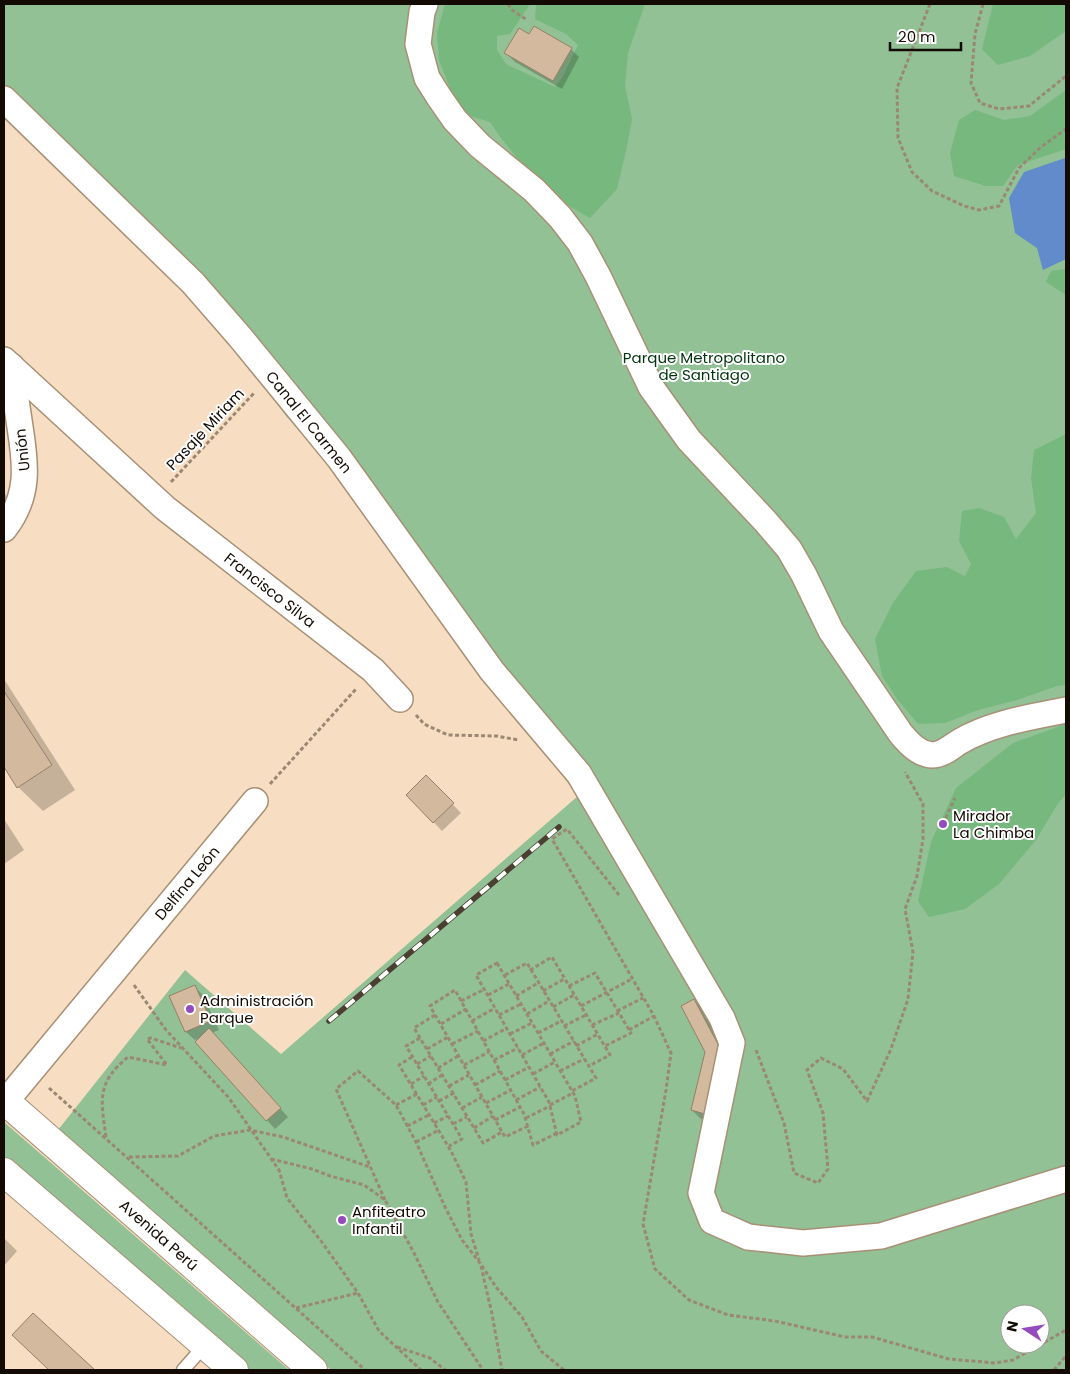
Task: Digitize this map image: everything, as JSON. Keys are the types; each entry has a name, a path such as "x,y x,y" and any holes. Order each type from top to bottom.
{"main road":[{"name":"Avenida Perú","path":"5,1101 313,1370"},
{"path":"4,1172 234,1370"}],"street":[{"path":"425,4 422,12 418,44 427,78 454,120 480,146 534,190 560,216 580,243 598,276 651,387 688,440 789,548 831,631 854,667 912,747 924,753 934,755 945,752 959,742 984,731 1024,718 1066,710"},
{"name":"Canal El Carmen","path":"4,99 193,283 271,374 339,458 492,671 579,774 722,1018 732,1043 701,1193 712,1221 748,1237 803,1243 881,1236 1066,1179"},
{"name":"Francisco Silva","path":"7,363 155,499 374,670 400,699"},
{"name":"Unión","path":"4,529 20,501 25,472 7,363"},
{"name":"Delfina León","path":"5,1101 255,801"}],"lane":[{"path":"183,1370 205,1345"}],"path":[{"path":"508,4 512,10 527,20"},
{"path":"930,4 896,88 898,138 912,172 932,191 964,206 978,210 999,206 1019,168 1040,147 1066,129"},
{"path":"983,4 975,34 971,83 980,103 999,109 1029,106 1066,76"},
{"name":"Pasaje Miriam","path":"155,499 271,374"},
{"path":"255,801 374,670"},
{"path":"400,699 424,724 448,735 497,736 525,743"},
{"path":"753,1042 784,1122 794,1173 818,1183 828,1169 823,1113 807,1070 821,1058 843,1069 867,1101 891,1049 908,999 913,952 905,909 917,876 921,849 923,804 902,768"},
{"path":"943,824 955,798"},
{"path":"530,970 552,957 610,1055 589,1066"},
{"path":"528,1126 505,1137 430,1006 455,990 526,1118 533,1145 581,1122 572,1092 497,963 476,975 550,1106 556,1133"},
{"path":"505,975 527,963 596,1078 526,1118"},
{"path":"120,964 166,1030 229,1098 279,1170 287,1198 358,1293 380,1331 421,1370"},
{"path":"569,986 595,973 631,1033 605,1046"},
{"path":"543,991 565,979"},
{"path":"581,1006 632,979"},
{"path":"516,996 538,982"},
{"path":"488,995 510,984"},
{"path":"461,1001 484,990"},
{"path":"553,1007 574,995"},
{"path":"592,1025 643,998"},
{"path":"527,1014 549,1001"},
{"path":"499,1015 521,1004"},
{"path":"472,1021 495,1008"},
{"path":"441,1024 466,1009"},
{"path":"435,1015 414,1028 483,1143 502,1132"},
{"path":"564,1026 586,1015"},
{"path":"629,1030 654,1016"},
{"path":"538,1033 561,1021"},
{"path":"510,1034 532,1023"},
{"path":"483,1041 507,1028"},
{"path":"452,1044 478,1031"},
{"path":"576,1046 598,1034"},
{"path":"427,1049 448,1037"},
{"path":"106,1137 102,1102 106,1082 118,1066 128,1057 167,1065 147,1039 151,1038 184,1048"},
{"path":"420,1038 406,1046 462,1139 449,1146"},
{"path":"550,1054 574,1041"},
{"path":"522,1054 544,1043"},
{"path":"494,1060 518,1048"},
{"path":"464,1065 490,1052"},
{"path":"416,1064 431,1056"},
{"path":"438,1068 458,1056"},
{"path":"412,1057 399,1065 449,1146 466,1182 471,1234 492,1314 502,1370"},
{"path":"560,1071 584,1059"},
{"path":"533,1074 555,1062"},
{"path":"505,1080 529,1067"},
{"path":"482,1370 438,1302 385,1200 336,1089 358,1071 396,1105 416,1142 462,1240 496,1288 522,1318 542,1351 564,1370"},
{"path":"475,1085 500,1071"},
{"path":"30,1072 106,1137 366,1370"},
{"path":"449,1086 469,1074"},
{"path":"428,1084 442,1075"},
{"path":"411,1084 424,1076"},
{"path":"516,1100 540,1087"},
{"path":"486,1103 511,1090"},
{"path":"423,1105 454,1093"},
{"path":"396,1105 416,1094"},
{"path":"462,1108 482,1097"},
{"path":"474,1128 520,1107"},
{"path":"407,1126 429,1115"},
{"path":"434,1123 448,1116"},
{"path":"453,1124 467,1117"},
{"path":"129,1158 178,1156 214,1136 250,1130 283,1137 370,1167"},
{"path":"416,1142 439,1130"},
{"path":"271,1159 364,1185 385,1200"},
{"path":"296,1308 358,1293"},
{"path":"395,1346 430,1358 445,1370"},
{"path":"1054,1370 1066,1356"}],"green space":[{"name":"Parque Metropolitano de Santiago","path":"4,4 1066,4 1066,1370 331,1370 58,1130 185,970 281,1054 578,796 411,581 354,493 286,416 214,316 4,116"},
{"path":"445,4 530,4 510,34 497,36 497,50 506,64 555,87 562,78 578,45 566,34 535,19 536,6 539,4 645,4 628,53 625,86 632,119 617,189 590,218 562,200 534,176 510,150 490,122 470,116 455,101 439,60 437,33"},
{"path":"993,4 1066,4 1066,31 1030,56 998,65 982,49"},
{"path":"1066,90 1066,149 1018,165 1003,186 986,186 954,176 950,153 959,120 975,110 1004,120 1030,116"},
{"path":"1066,269 1066,295 1046,282 1051,271"},
{"path":"1066,434 1066,685 978,710 945,723 918,724 897,699 882,676 875,639 893,603 916,571 947,567 965,576 971,564 959,541 962,511 979,508 1004,517 1016,539 1036,513 1031,478 1034,450"},
{"path":"1066,724 1066,794 1057,805 1036,840 999,884 965,909 929,917 918,901 931,842 956,788 1013,743"},
{"path":"4,1122 289,1370 247,1370 4,1162"}],"water":[{"path":"1065,158 1066,259 1043,270 1037,248 1015,233 1009,198 1024,172"}],"building":[{"path":"534,26 572,48 553,81 504,53 519,28 529,34"},
{"path":"4,691 52,765 17,788 4,767"},
{"path":"426,775 454,803 433,823 406,795"},
{"name":"Administración Parque","path":"195,985 211,1021 185,1032 169,996"},
{"path":"694,999 721,1050 705,1114 691,1110 705,1052 681,1006"},
{"path":"209,1028 281,1108 266,1121 195,1042"},
{"path":"33,1313 95,1370 49,1370 12,1335"}],"railway":[{"path":"329,1021 559,827"}],"place":[{"name":"Mirador La Chimba","path":"943,824"},
{"name":"Administración Parque","path":"190,1009"},
{"name":"Anfiteatro Infantil","path":"342,1220"}]}
